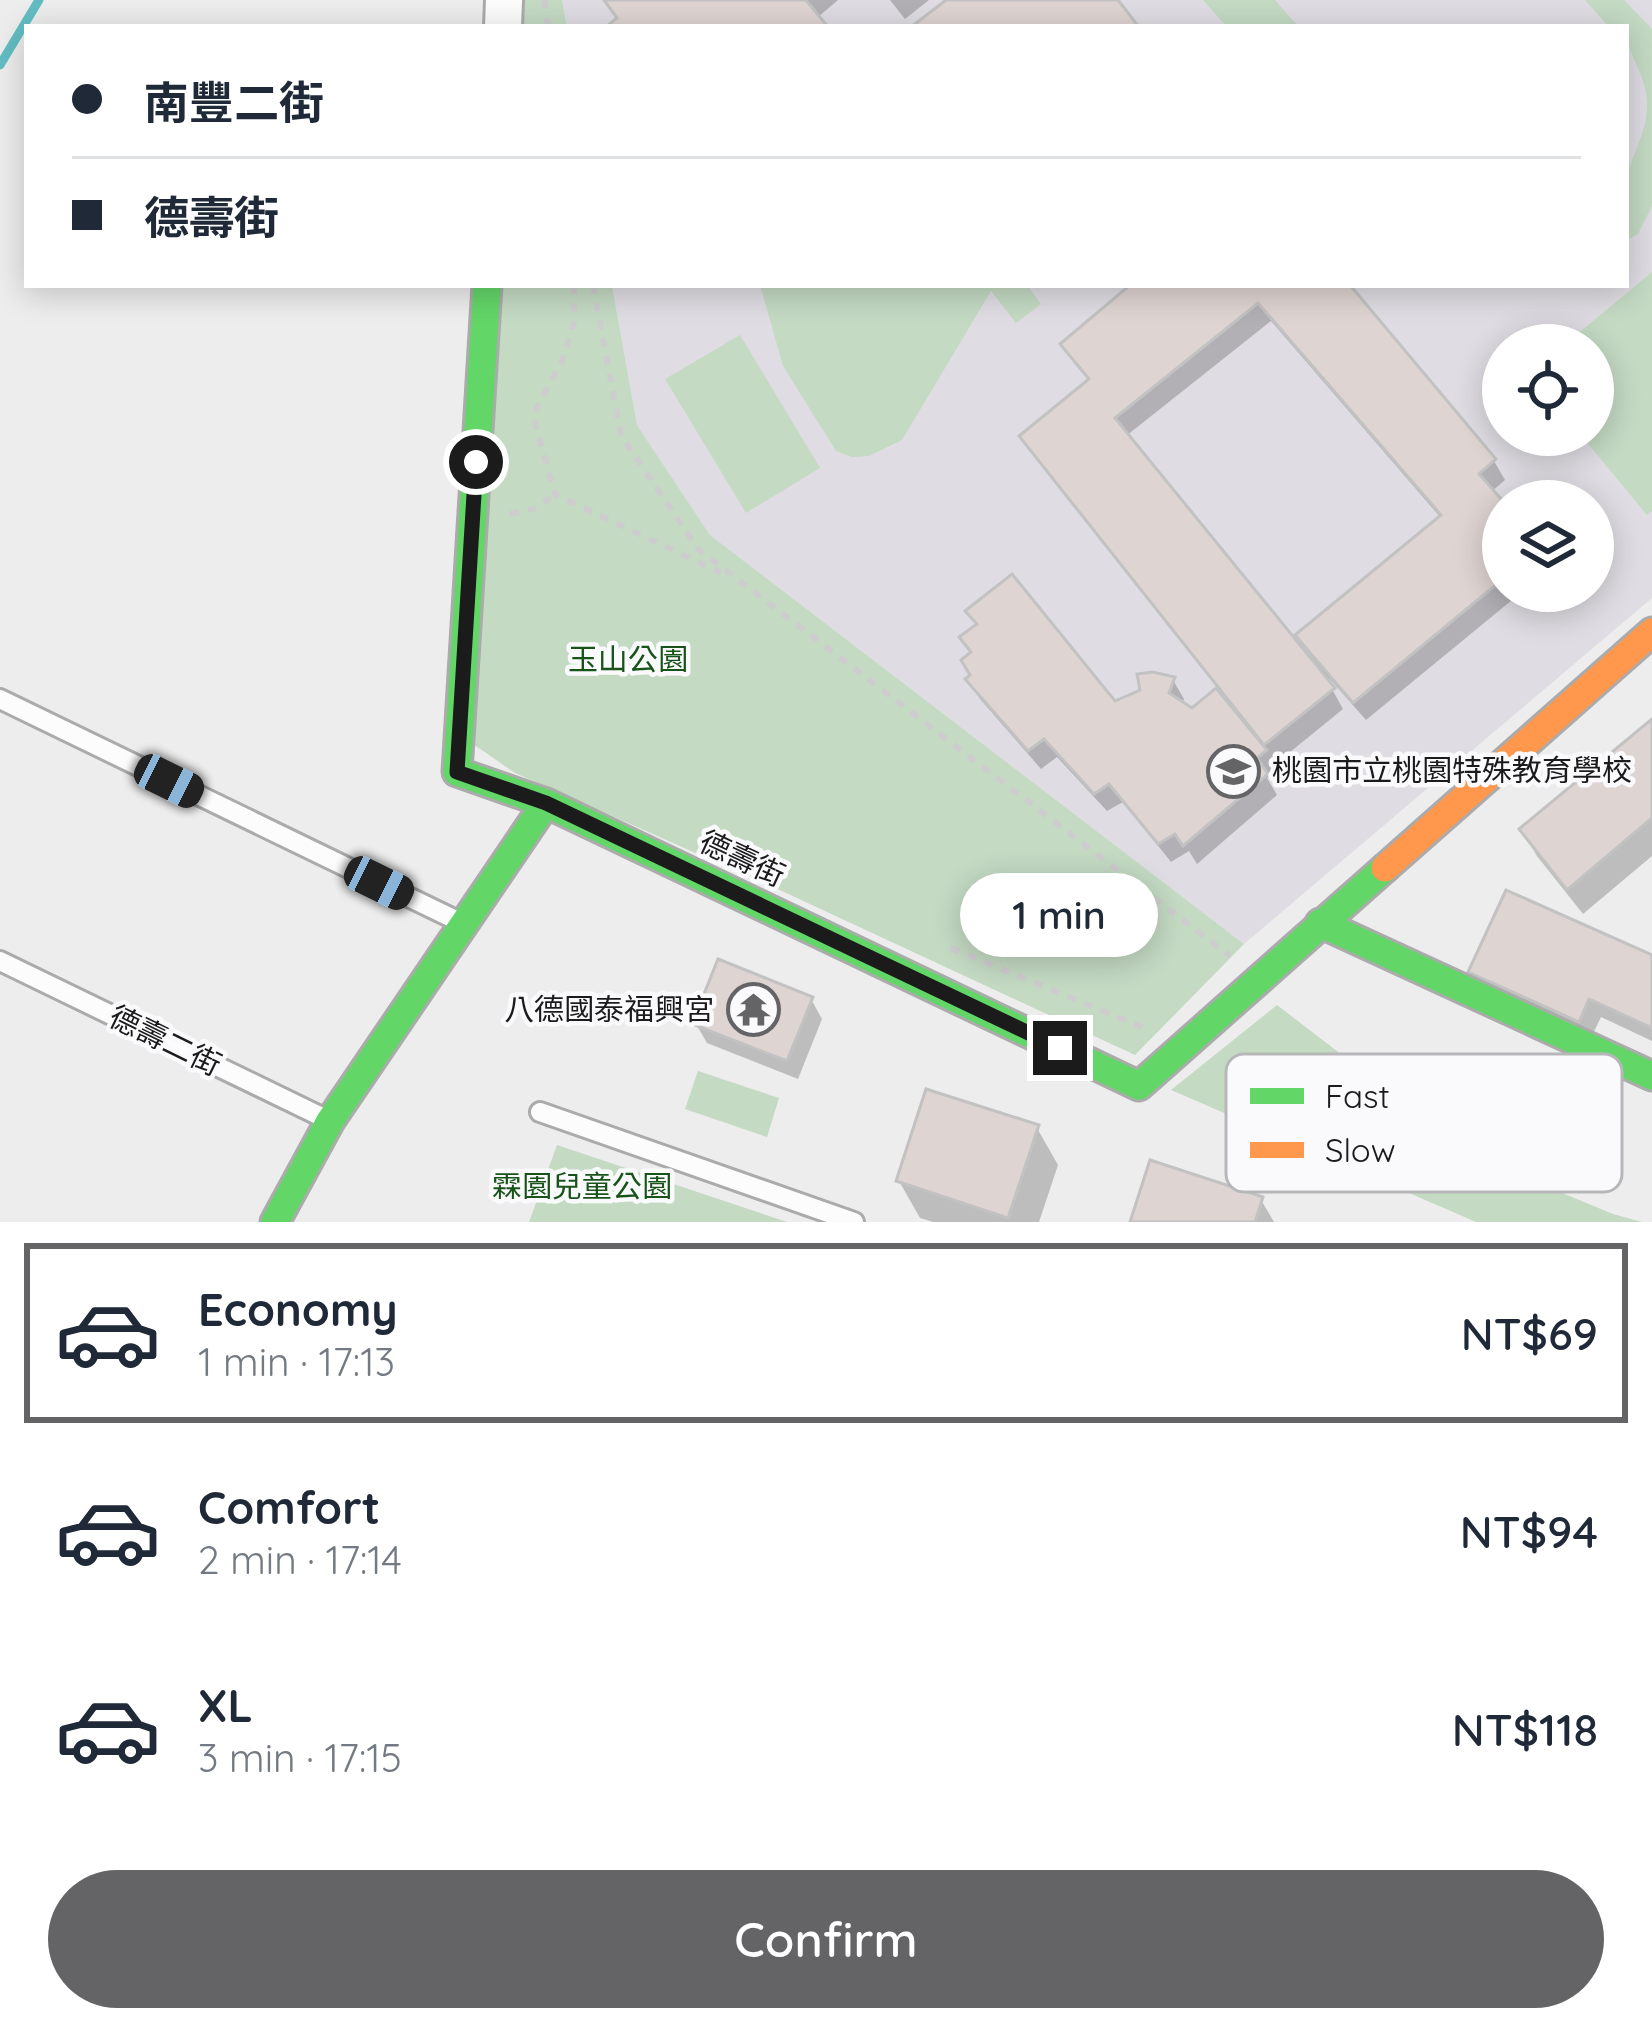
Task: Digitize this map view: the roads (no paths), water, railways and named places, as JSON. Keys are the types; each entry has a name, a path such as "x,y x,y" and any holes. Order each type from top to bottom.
{"street":[{"path":"275,1222 330,1121 546,803 457,772 487,288"},
{"name":"德壽街","path":"546,803 1139,1086 1652,632"},
{"path":"1320,923 1604,1054"},
{"path":"1622,1062 1652,1076"}],"lane":[{"path":"0,699 464,924"},
{"name":"德壽二街","path":"0,962 330,1121"},
{"path":"540,1112 854,1222"}],"waterway":[{"path":"25,24 39,0"},
{"path":"0,65 24,25"}],"place":[{"name":"桃園市立桃園特殊教育學校","path":"1233,771"},
{"name":"八德國泰福興宮","path":"753,1010"}],"park label":[{"name":"玉山公園","path":"628,660"},
{"name":"霖園兒童公園","path":"582,1187"}]}
